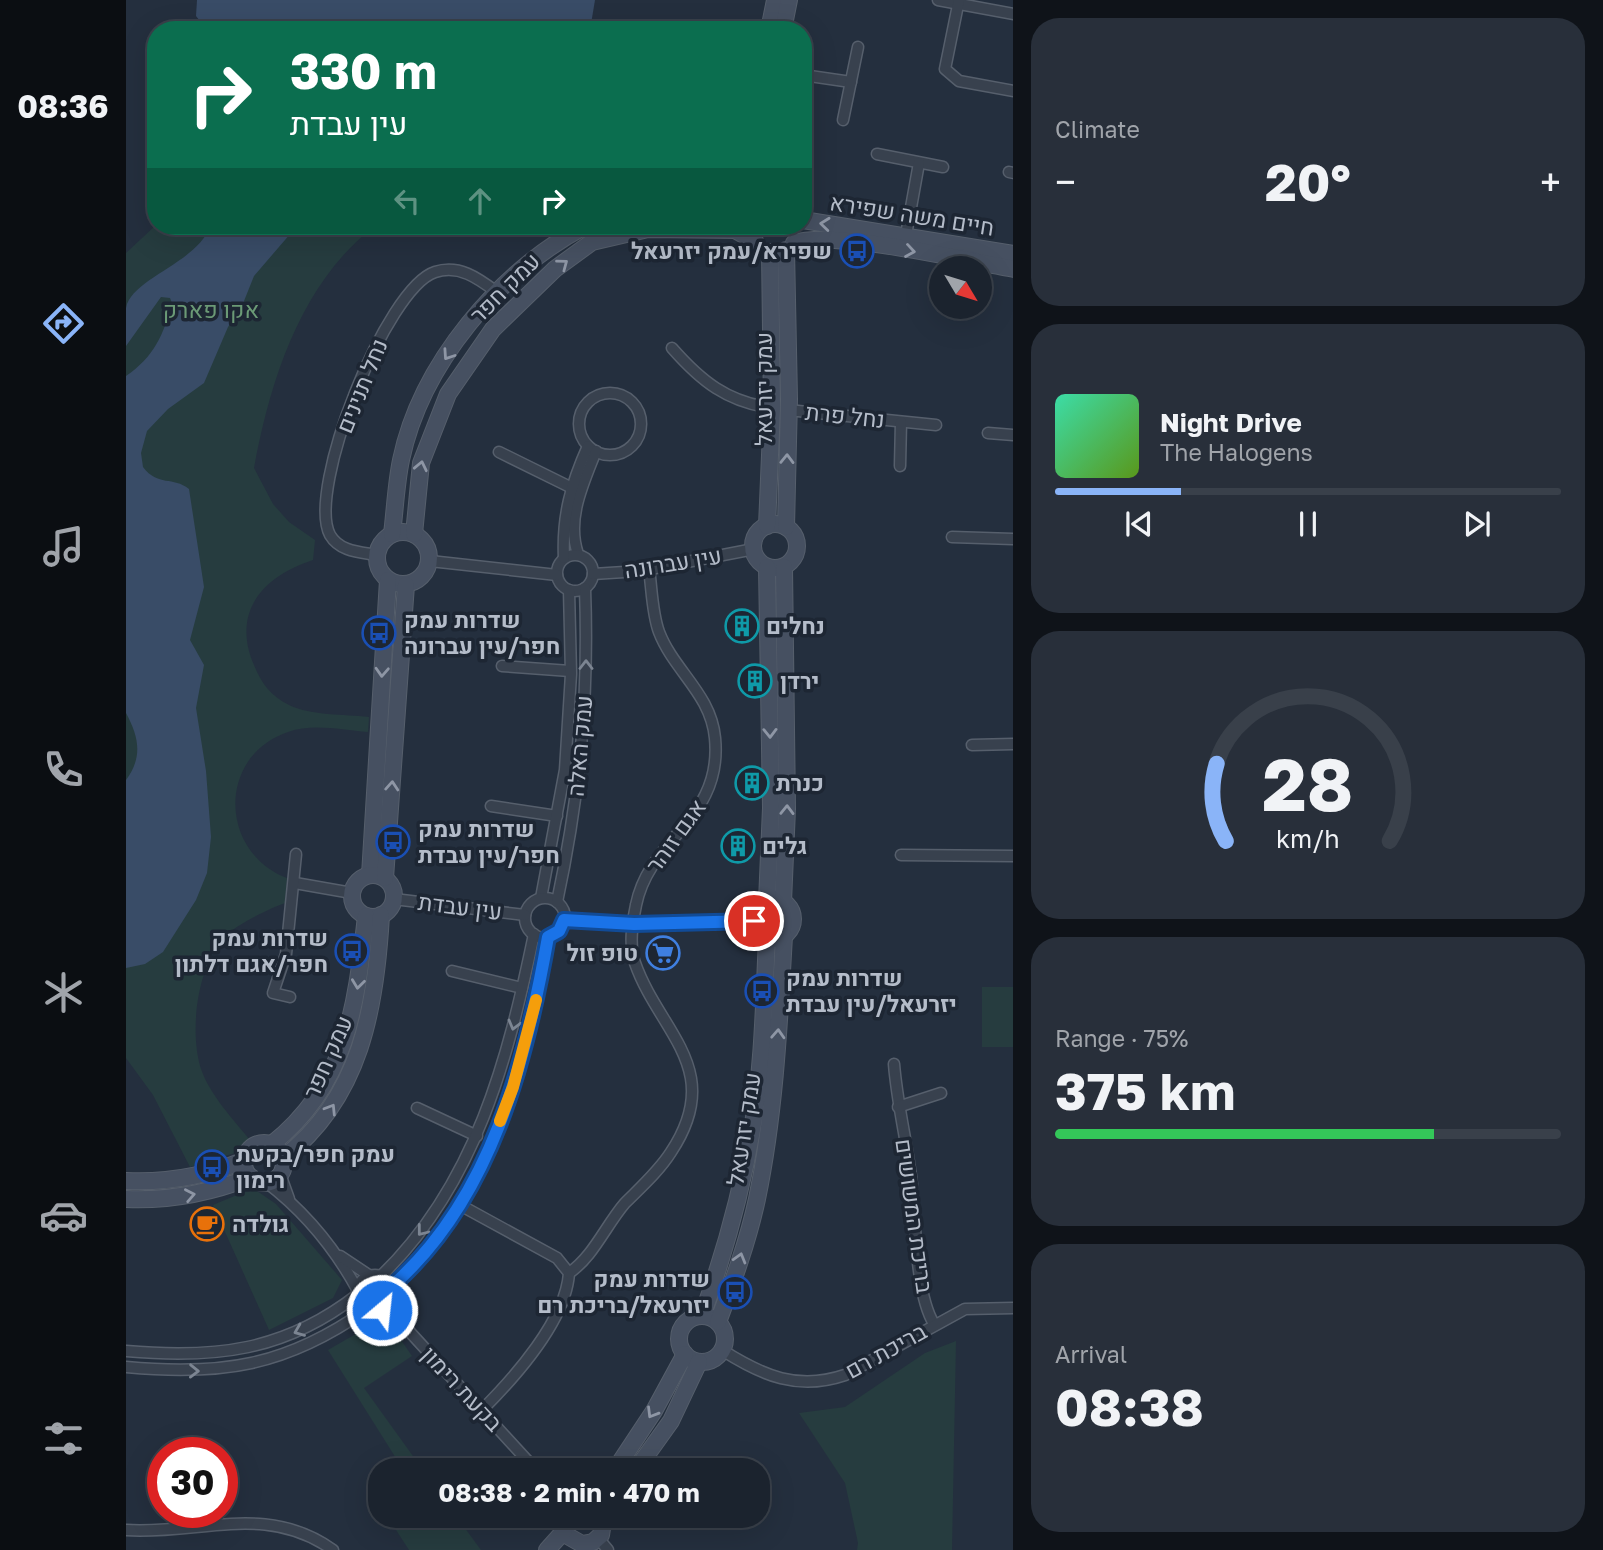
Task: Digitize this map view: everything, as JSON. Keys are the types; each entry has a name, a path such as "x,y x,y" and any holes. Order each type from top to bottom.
{"street":[{"path":"771,21 775,0"},
{"path":"785,21 789,0"},
{"path":"937,0 1013,14"},
{"path":"959,2 945,69 959,81 1013,91"},
{"path":"843,120 858,47"},
{"path":"812,76 851,82"},
{"path":"877,154 943,167"},
{"path":"906,235 919,163"},
{"name":"חיים משה שפירא","path":"812,221 1013,254"},
{"name":"עמק חפר","path":"393,534 401,459 419,408 443,361 498,293 542,253 571,235"},
{"name":"עמק חפר","path":"414,534 421,463 449,394 493,329 555,269 592,242 623,235"},
{"name":"עמק חפר","path":"758,235 783,248"},
{"name":"עמק יזרעאל","path":"786,527 780,409 783,248 791,235"},
{"name":"חיים משה שפירא","path":"783,248 807,239 839,241 1013,269"},
{"name":"נחל תנינים","path":"377,555 342,547 335,542 326,525 337,448 352,398 367,362 413,289 434,272 460,271 475,276 498,293"},
{"name":"נחל פרת","path":"672,348 708,386 750,405 936,425"},
{"path":"578,555 574,531 579,493 592,449 580,430 580,420 590,401 609,393 629,400 640,417 638,437 624,452 614,455 592,449"},
{"name":"עמק יזרעאל","path":"767,526 780,409"},
{"name":"נחל פרת","path":"900,466 901,422"},
{"path":"988,433 1013,435"},
{"path":"564,558 578,555 590,563 593,573 585,587 569,590 561,584 557,575 564,558 563,533 570,487 592,449"},
{"path":"499,452 570,487"},
{"path":"767,526 786,527 794,536 797,547 793,559 776,567 758,560 754,549 755,538 767,526"},
{"path":"393,534 414,534 424,542 429,561 422,577 406,585 388,580 379,569 377,555 385,539 393,534"},
{"path":"952,537 1013,539"},
{"name":"עין עברונה","path":"593,573 649,569 754,549"},
{"path":"429,561 557,575"},
{"path":"775,902 771,808 776,567"},
{"name":"אגם זוהר","path":"569,1273 583,1262 608,1223 670,1153 687,1119 691,1080 686,1059 678,1038 634,961 634,924 639,892 646,877 657,858 699,810 707,794 716,757 711,716 659,632 649,569"},
{"path":"378,877 388,580"},
{"path":"378,877 406,585"},
{"name":"עמק האלה","path":"557,902 581,772 587,674 585,587"},
{"name":"עמק האלה","path":"541,898 565,770 570,671 569,590"},
{"path":"502,666 570,671"},
{"path":"972,746 1013,744"},
{"path":"491,806 556,816"},
{"path":"290,997 273,993 286,954 296,854"},
{"path":"901,855 1013,856"},
{"path":"378,877 393,887 394,899 389,909 374,916 357,909 352,893 356,883 378,877"},
{"path":"295,883 352,893"},
{"path":"541,898 557,902 564,912 559,931 548,937 534,934 527,926 525,915 532,902 541,898"},
{"name":"עין עבדת","path":"394,899 525,915"},
{"path":"775,902 790,909 793,921 776,937 758,932 754,921 757,909 775,902"},
{"name":"עמק חפר","path":"245,1160 255,1145 272,1144 311,1108 327,1081 346,1036 356,1001 374,916"},
{"name":"עמק חפר","path":"258,1180 282,1166 326,1118 343,1089 363,1042 374,1004 374,916"},
{"path":"564,920 634,924 754,921"},
{"path":"126,1351 206,1355 243,1348 307,1329 357,1292 363,1279 375,1276 424,1228 446,1196 477,1136 498,1082 534,934"},
{"path":"126,1367 207,1371 235,1367 314,1343 366,1310 377,1312 387,1307 393,1296 392,1286 437,1238 460,1205 492,1142 513,1087 532,1021 548,937"},
{"name":"עמק יזרעאל","path":"702,1316 739,1198 753,1129 776,937"},
{"name":"עמק יזרעאל","path":"718,1322 756,1201 769,1132 776,1073 776,937"},
{"path":"452,971 522,988"},
{"name":"בריכת המשושים","path":"894,1064 898,1107 911,1172 926,1311 934,1324"},
{"name":"בריכת המשושים","path":"898,1107 941,1093"},
{"path":"417,1108 477,1136"},
{"path":"272,1144 282,1166 289,1199"},
{"path":"126,1181 181,1179 219,1170 245,1160 258,1180 289,1199 338,1254 366,1310"},
{"path":"126,1199 184,1197 258,1180"},
{"path":"460,1205 557,1258 569,1273 566,1295 537,1343 513,1377 482,1410"},
{"path":"338,1254 392,1286"},
{"name":"בקעת רימון","path":"387,1307 525,1458"},
{"name":"בריכת רם","path":"722,1350 754,1370 786,1381 826,1382 845,1375 965,1309 1013,1308"},
{"path":"702,1316 718,1322 725,1338 722,1350 712,1360 692,1358 680,1342 682,1330 690,1320 702,1316"},
{"path":"623,1458 692,1358"},
{"path":"645,1458 671,1421 692,1358"},
{"path":"126,1530 186,1529 229,1522 262,1523 291,1528 333,1550"},
{"path":"547,1550 561,1528"},
{"path":"566,1528 573,1546 603,1544"}],"green space":[{"name":"אקו פארק","path":"147,233 365,235 327,275 308,304 293,335 269,401 254,468 273,504 289,522 315,540 313,560 295,567 266,586 249,613 246,628 248,646 257,672 267,688 277,697 298,709 369,717 368,732 317,728 288,732 265,744 248,761 239,782 235,804 239,827 248,848 265,865 287,878 285,903 253,917 230,932 215,949 202,981 196,1018 197,1054 201,1069 216,1097 250,1140 238,1152 190,1167 153,1095 126,1058 126,253"},
{"path":"774,906 783,910 787,919 783,928 774,932 765,928 761,919 765,910"},
{"path":"982,987 1013,987 1013,1047 982,1047"},
{"path":"257,1191 276,1204 342,1280 333,1298 269,1330 213,1205 244,1192"},
{"path":"378,1321 392,1327 412,1356 364,1388 414,1458 396,1458 328,1350"},
{"path":"956,1341 952,1550 857,1550 858,1543 845,1483 799,1413 845,1407 925,1353"},
{"path":"395,1528 465,1528 481,1550 409,1550"}],"water":[{"path":"197,0 595,0 592,21 200,21 196,16"},
{"path":"205,235 289,235 254,276 204,383 168,409 147,431 141,453 143,467 154,477 189,489 204,587 190,640 204,665 196,708 206,771 211,837 207,873 196,900 163,952 145,964 126,968 126,780 135,763 137,747 134,730 126,713 126,376 151,353 172,303 170,298 161,297 126,346 126,308 139,288 178,261"}],"slow traffic":[{"path":"500,1121 513,1087 536,1000"}],"place":[{"name":"שפירא/עמק יזרעאל","path":"857,251"},
{"name":"נחלים","path":"742,626"},
{"name":"שדרות עמק חפר/עין עברונה","path":"379,633"},
{"name":"ירדן","path":"755,681"},
{"name":"כנרת","path":"752,783"},
{"name":"שדרות עמק חפר/עין עבדת","path":"393,842"},
{"name":"גלים","path":"738,846"},
{"name":"שדרות עמק חפר/אגם דלתון","path":"352,951"},
{"name":"טופ זול","path":"663,953"},
{"name":"שדרות עמק יזרעאל/עין עבדת","path":"762,991"},
{"name":"עמק חפר/בקעת רימון","path":"212,1167"},
{"name":"גולדה","path":"207,1224"},
{"name":"שדרות עמק יזרעאל/בריכת רם","path":"735,1292"}],"route":[{"path":"382,1310 392,1300 392,1286 409,1271 437,1238 460,1205 492,1142 513,1087 532,1021 548,937 559,931 564,920 634,924 754,921"}]}
